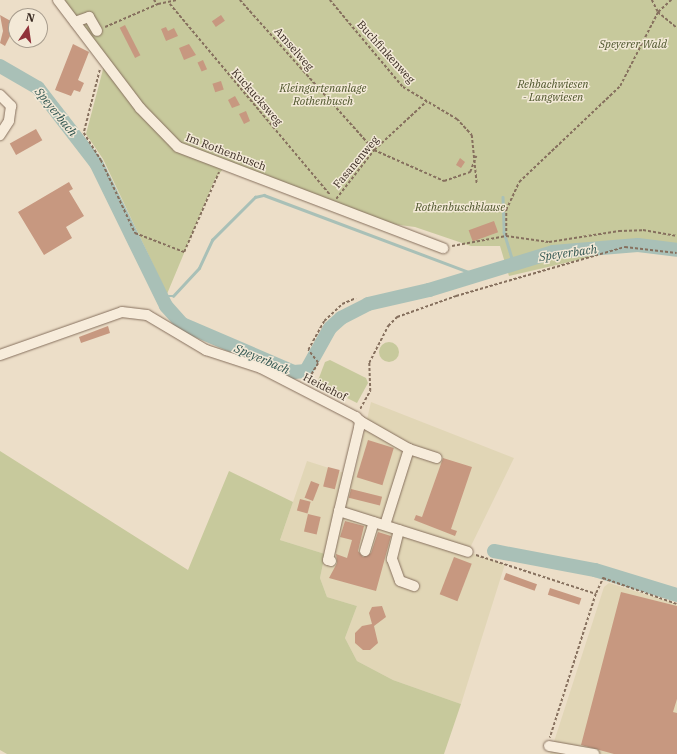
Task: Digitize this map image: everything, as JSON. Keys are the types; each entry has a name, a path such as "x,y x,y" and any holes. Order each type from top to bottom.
{"street":[{"name":"Im Rothenbusch","path":"58,0 140,108 178,147 443,248"},
{"path":"75,22 89,17 97,31"},
{"path":"1,99 10,110 2,131"},
{"name":"Heidehof","path":"0,355 122,312 135,311 148,315 206,350 261,368 358,419 409,449 437,458"},
{"path":"332,561 328,560 358,419"},
{"path":"385,525 409,449"},
{"path":"339,511 468,552"},
{"path":"365,551 374,522"},
{"path":"399,530 392,559 400,581 414,586"},
{"path":"549,746 594,754"}],"path":[{"path":"154,0 158,4"},
{"path":"97,31 158,4 170,4 177,0"},
{"name":"Amselweg","path":"240,0 374,150 444,181 456,179 470,172 476,156"},
{"name":"Buchfinkenweg","path":"330,0 403,87 457,120 472,135 476,156 477,184"},
{"path":"652,0 658,12 677,28"},
{"path":"505,236 505,210 519,182 620,86 658,12 671,0"},
{"name":"Kuckucksweg","path":"170,4 335,200"},
{"path":"103,58 84,133 101,160 135,234 184,252 215,176 224,165"},
{"name":"Fasanenweg","path":"328,199 335,200 374,150 427,101"},
{"path":"483,211 505,210"},
{"path":"443,248 505,236 549,242 619,231 644,230 677,236"},
{"path":"358,419 370,391 369,364 388,326 397,318 456,296 625,247 677,253"},
{"path":"303,390 318,363 316,359 310,356 308,350 324,321 342,304 356,298"},
{"path":"468,552 596,594"},
{"path":"549,746 596,594 603,578 677,604"}],"shaded area":[{"path":"371,402 514,458 468,552 505,564 461,704 393,680 357,661 345,638 357,606 327,597 320,578 325,554 280,540 307,461 354,476"},
{"path":"609,583 677,604 677,754 550,754 604,587"}],"green space":[{"path":"62,0 677,0 677,255 647,244 509,276 500,246 471,246 415,227 392,224 227,164 215,179 167,294 103,159 86,134 106,58"},
{"path":"385,342 393,342 399,348 399,356 393,362 385,362 379,356 379,348"},
{"path":"330,360 366,378 368,383 357,403 317,383 325,362"},
{"path":"0,451 188,570 229,471 293,502 280,540 325,554 320,578 327,597 357,606 345,638 357,661 393,680 461,704 444,754 7,754 0,750"}],"building":[{"path":"0,15 8,20 8,40 5,46 0,43 3,31"},
{"path":"221,15 225,21 216,27 212,21"},
{"path":"125,25 140,55 135,58 120,28"},
{"path":"166,27 168,31 174,28 178,36 166,41 161,29"},
{"path":"73,44 89,52 78,80 84,83 80,92 74,90 71,96 55,90"},
{"path":"189,44 196,55 184,60 179,48"},
{"path":"203,60 207,69 202,72 198,62"},
{"path":"221,81 224,90 215,92 212,84"},
{"path":"235,96 240,105 232,108 228,100"},
{"path":"246,111 250,121 244,124 239,114"},
{"path":"36,129 42,140 16,155 10,144"},
{"path":"460,158 465,162 461,168 456,165"},
{"path":"69,182 73,189 69,191 84,216 66,227 72,238 44,255 18,212"},
{"path":"494,221 498,232 473,242 469,230"},
{"path":"108,326 110,333 81,343 79,337"},
{"path":"368,440 394,448 382,485 357,477"},
{"path":"443,458 472,467 451,529 457,531 455,536 414,520 416,515 422,517"},
{"path":"328,467 340,470 335,489 323,486"},
{"path":"311,481 319,484 313,501 305,498"},
{"path":"351,489 382,497 380,505 349,498"},
{"path":"300,499 311,502 308,513 297,511"},
{"path":"308,514 321,517 317,534 304,532"},
{"path":"345,521 364,526 358,551 363,557 371,553 378,532 391,536 376,591 329,578 337,563 336,554 347,558 352,540 340,537"},
{"path":"454,557 472,564 457,601 440,594"},
{"path":"506,573 537,584 535,591 504,580"},
{"path":"550,588 581,598 579,605 548,595"},
{"path":"621,592 677,606 677,699 673,712 677,713 677,754 614,754 581,745"},
{"path":"382,606 386,617 374,626 378,643 370,650 363,650 355,643 355,633 362,626 372,624 369,613 372,607"}],"waterway":[{"name":"Speyerbach","path":"0,66 38,88 96,163 166,306 182,324 294,372 306,371 330,328 341,318 368,304 429,290 553,252 638,245 677,250"},
{"path":"162,296 173,296 199,268 212,240 255,197 264,195 479,276"},
{"path":"503,197 504,232 513,262"},
{"path":"494,551 595,570 677,595"}],"park label":[{"name":"Speyerer Wald","path":"633,44"},
{"name":"Rehbachwiesen - Langwiesen","path":"553,91"},
{"name":"Kleingartenanlage Rothenbusch","path":"323,95"},
{"name":"Rothenbuschklause","path":"460,207"}]}
